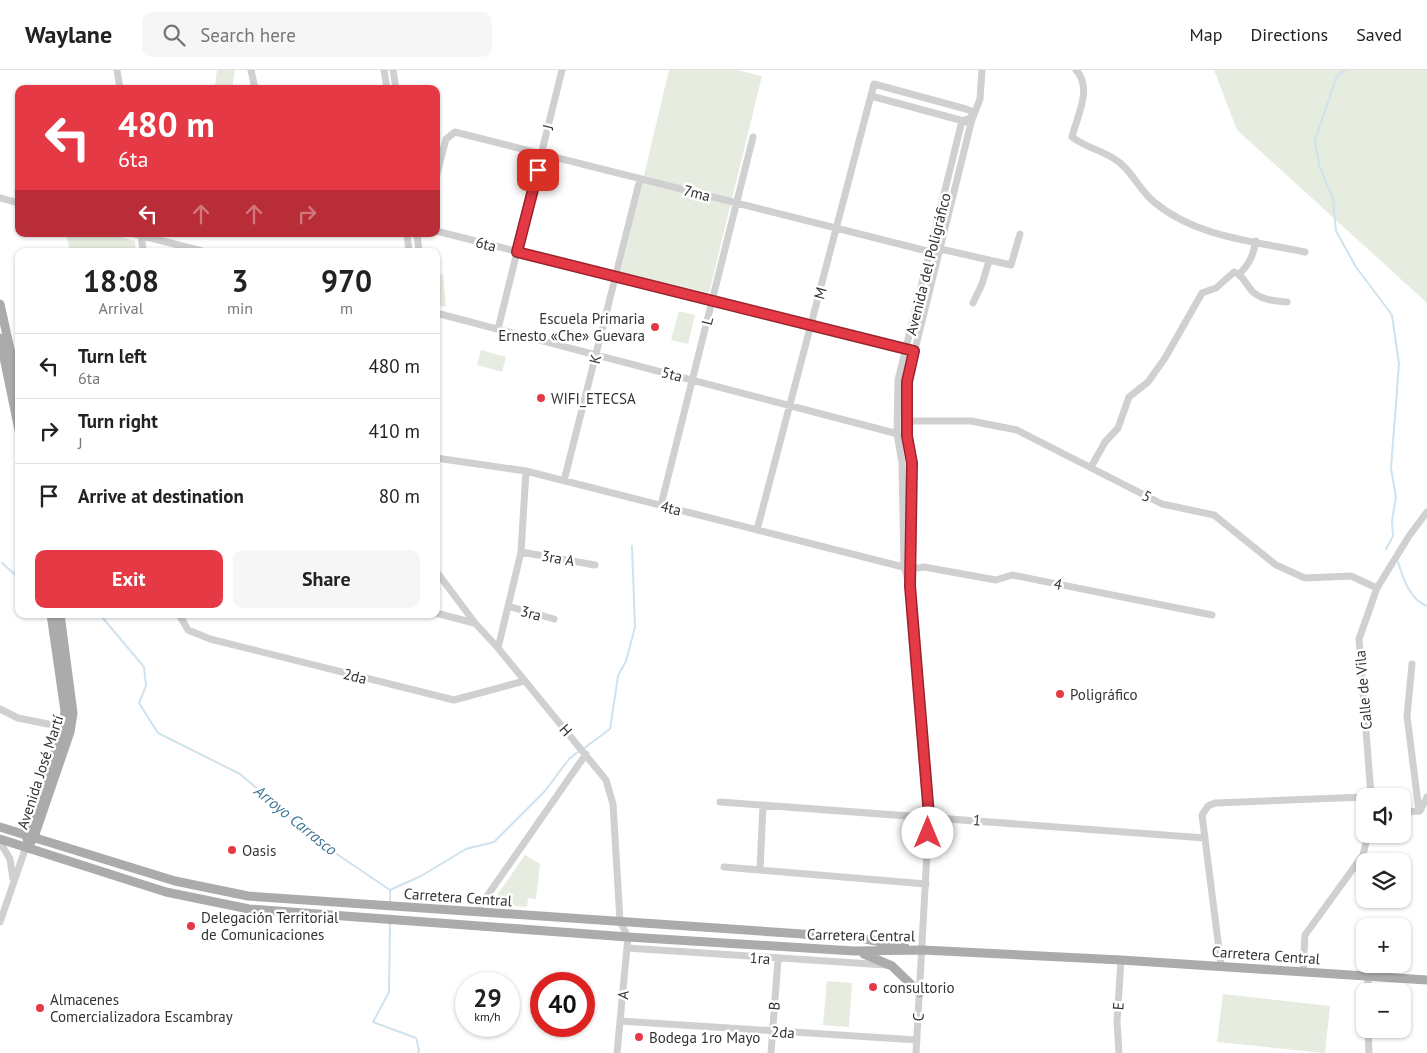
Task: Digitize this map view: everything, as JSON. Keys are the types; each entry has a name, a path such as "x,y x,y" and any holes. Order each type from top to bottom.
{"main road":[{"path":"0,304 15,372"},
{"path":"0,338 15,411"},
{"name":"Avenida José Martí","path":"31,836 63,727 65,711 52,618"},
{"name":"Avenida José Martí","path":"26,847 70,732 73,713 61,618"},
{"name":"Carretera Central","path":"0,827 175,881 248,896 861,938 923,950"},
{"name":"Carretera Central","path":"0,841 26,847 166,892 249,909 400,919 628,938 854,952 923,950 1221,965 1427,980"},
{"path":"166,892 175,881"},
{"path":"854,952 876,957 892,966 920,993"}],"street":[{"path":"117,70 119,85"},
{"path":"251,70 254,85"},
{"path":"384,70 386,85"},
{"path":"393,70 395,85"},
{"name":"J","path":"498,329 562,70"},
{"name":"Avenida del Poligráfico","path":"923,950 929,816 907,568 902,463 897,434 898,380 911,350 972,120 980,99 982,70"},
{"path":"1076,70 1081,76 1084,97 1072,137 1086,148 1113,158 1131,173 1153,201 1172,215 1202,230 1305,252"},
{"name":"M","path":"758,530 874,84 966,109 971,111 972,120"},
{"path":"871,96 962,121 972,120"},
{"name":"Avenida del Poligráfico","path":"907,568 912,463 907,436 907,382 911,350 931,252 962,121"},
{"name":"7ma","path":"440,146 455,132 931,252 939,250"},
{"name":"L","path":"661,505 753,137"},
{"name":"K","path":"564,481 640,179"},
{"path":"0,198 15,202"},
{"name":"6ta","path":"440,232 911,350"},
{"path":"939,250 1011,264 1020,234"},
{"path":"150,237 191,248"},
{"path":"1239,274 1247,266 1253,255 1256,241"},
{"path":"973,304 989,261"},
{"path":"1091,467 1105,442 1118,428 1128,397 1148,382 1202,293 1216,288 1234,272 1239,274 1253,292 1265,299 1287,302"},
{"name":"5ta","path":"440,314 907,436"},
{"name":"5","path":"907,421 971,421 1017,430 1162,504 1214,515 1276,565 1305,578 1351,576 1377,588"},
{"name":"4ta","path":"440,459 526,471 907,568"},
{"path":"498,648 521,552 526,471"},
{"name":"Calle de Vila","path":"1370,788 1358,638 1377,588 1409,536 1427,512"},
{"name":"3ra A","path":"521,552 596,565"},
{"name":"4","path":"907,568 924,567 996,580 1012,575 1212,615"},
{"name":"H","path":"440,576 474,623 498,648 606,780 612,798 620,921"},
{"name":"3ra","path":"508,606 554,619"},
{"path":"440,614 474,623"},
{"name":"2da","path":"181,618 188,630 210,639 454,700 524,681"},
{"path":"1412,664 1407,716 1419,811"},
{"path":"0,709 18,718 63,727"},
{"path":"476,912 586,754"},
{"path":"1419,811 1427,797"},
{"path":"1221,965 1202,815 1208,806 1215,803 1356,798"},
{"name":"1","path":"720,802 929,816 1205,838"},
{"path":"760,870 763,805"},
{"path":"1411,811 1419,811"},
{"path":"0,841 10,859 13,884"},
{"path":"1302,971 1305,935 1363,855 1366,843"},
{"path":"0,922 26,847"},
{"path":"724,867 926,884"},
{"path":"620,921 628,938"},
{"name":"A","path":"617,1053 628,938"},
{"name":"1ra","path":"627,948 892,966"},
{"name":"C","path":"916,1053 923,950"},
{"name":"B","path":"771,1053 778,959"},
{"name":"E","path":"1119,1053 1117,1022 1121,960"},
{"path":"1368,976 1368,983"},
{"name":"2da","path":"620,1021 917,1040"},
{"path":"1368,1038 1369,1053"}],"shaded area":[{"path":"217,70 235,70 233,85 215,85"},
{"path":"669,70 738,70 762,76 709,293 621,272"},
{"path":"1214,70 1427,70 1427,303 1237,130"},
{"path":"67,237 120,237 135,241 136,248 69,248"},
{"path":"440,274 443,274 446,307 440,306"},
{"path":"679,311 695,315 688,344 671,340"},
{"path":"481,350 506,357 502,372 477,365"},
{"path":"525,855 540,864 536,899 528,898 527,907 491,904"},
{"path":"827,981 852,983 849,1027 823,1025"},
{"path":"1223,994 1330,1006 1325,1053 1217,1042"}],"waterway":[{"path":"1345,70 1337,76 1315,140 1319,165 1333,199 1336,231 1356,267 1392,315 1399,364 1391,468 1396,497 1392,521 1393,536 1386,549"},
{"path":"583,749 610,729 618,676 626,661 635,627 632,546"},
{"path":"1398,562 1412,594 1427,606"},
{"path":"2,563 15,574"},
{"name":"Arroyo Carrasco","path":"103,618 144,667 146,686 139,703 158,733 240,774 322,844 390,890 390,904"},
{"path":"390,890 421,876 466,849 494,842 545,791 569,759 579,751"},
{"name":"Arroyo Carrasco","path":"390,923 389,992 373,1022 416,1038 418,1053"}],"place":[{"name":"Escuela Primaria Ernesto «Che» Guevara","path":"655,327"},
{"name":"WIFI_ETECSA","path":"541,398"},
{"name":"Poligráfico","path":"1060,694"},
{"name":"Oasis","path":"232,850"},
{"name":"Delegación Territorial de Comunicaciones","path":"191,926"},
{"name":"consultorio","path":"873,987"},
{"name":"Almacenes Comercializadora Escambray","path":"40,1008"},
{"name":"Bodega 1ro Mayo","path":"639,1037"}],"route":[{"path":"538,170 517,252 914,351 907,382 907,436 912,463 910,586 929,816 928,833"}]}
